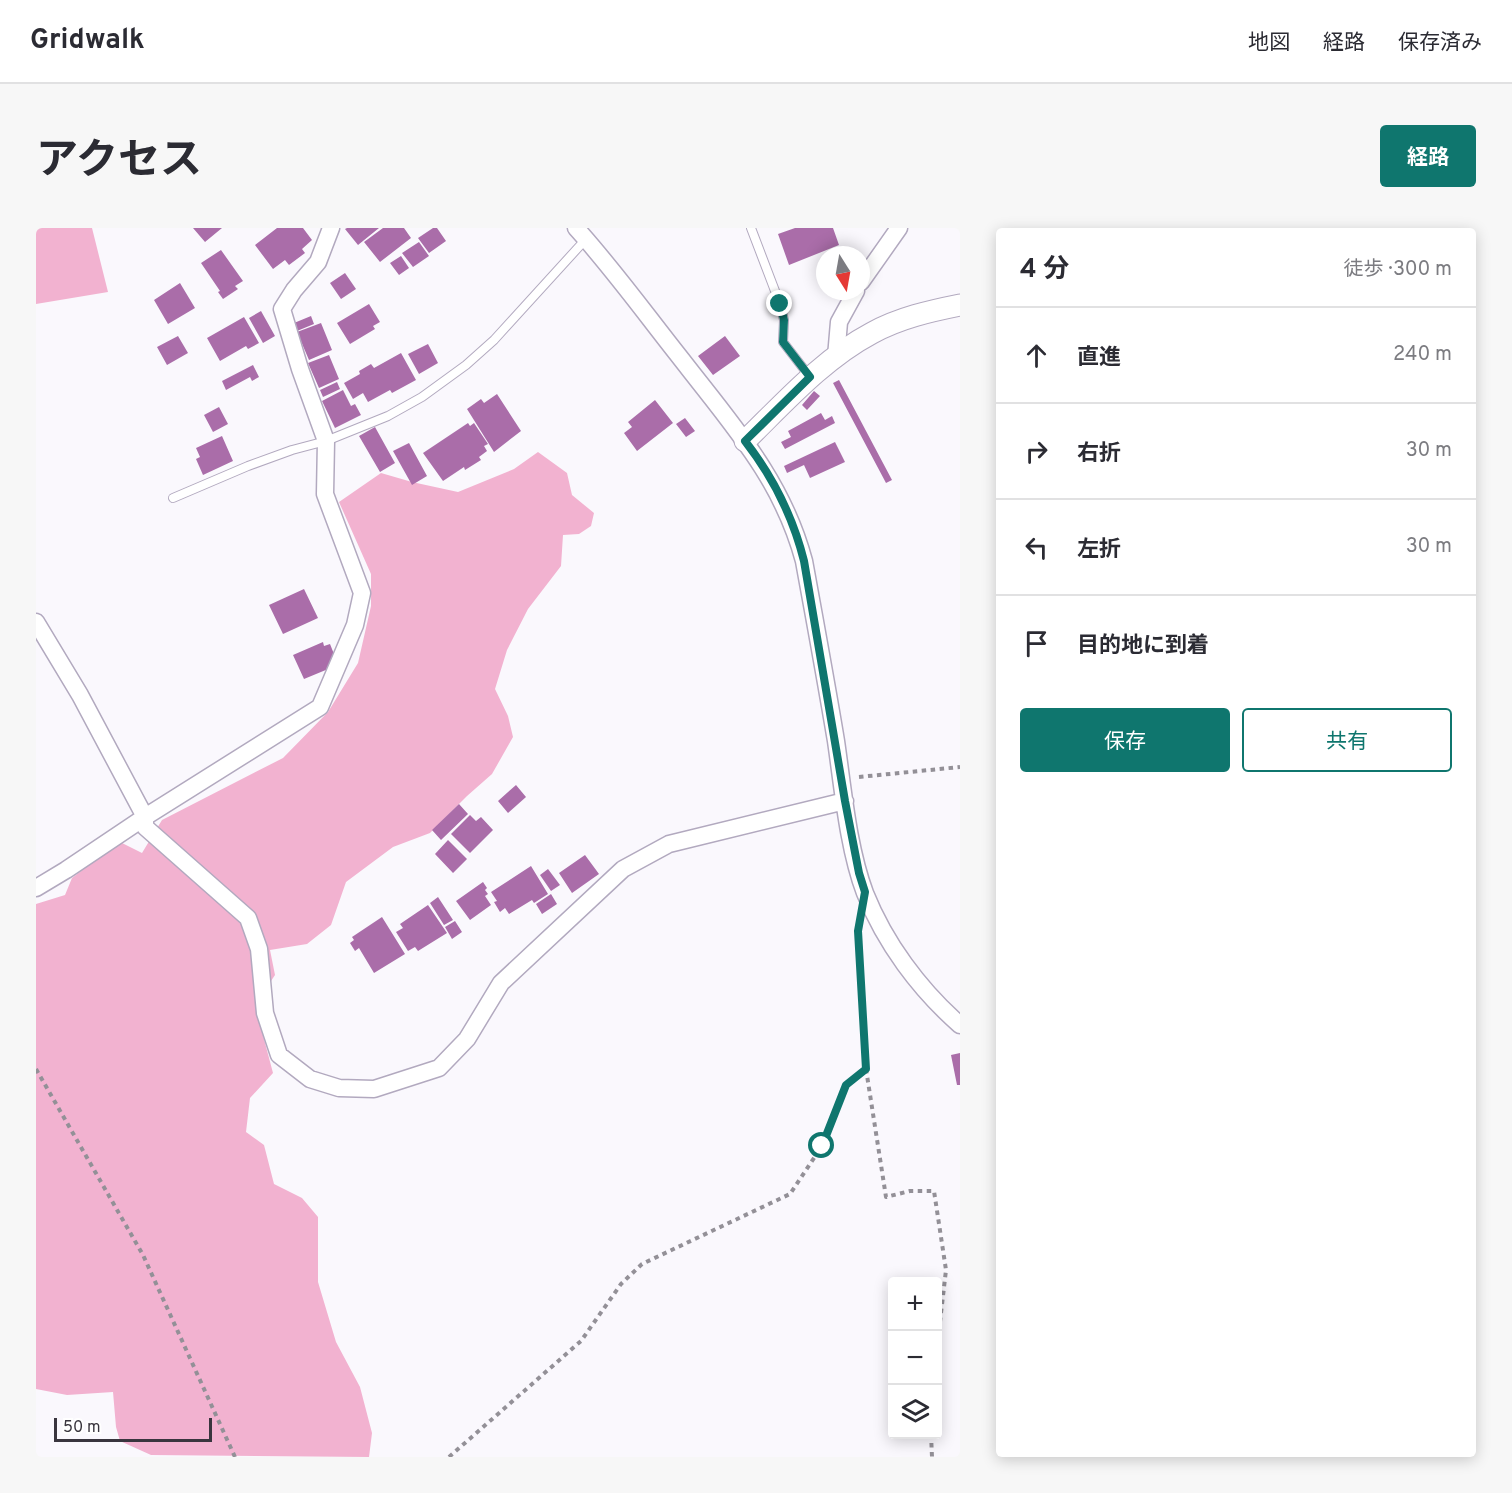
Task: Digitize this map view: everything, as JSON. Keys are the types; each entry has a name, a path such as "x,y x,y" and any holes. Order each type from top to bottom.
{"street":[{"path":"36,888 320,708 355,625 362,592 325,494 326,441 300,369 282,309 294,290 318,262 331,228"},
{"path":"870,269 899,228"},
{"path":"581,233 745,441 768,474 799,542 807,573 845,801 865,892 895,951 921,984 960,1024"},
{"path":"837,357 839,322 851,300"},
{"path":"745,441 810,377 872,333 920,313 960,305"},
{"path":"36,622 80,694 145,818 145,827 248,918 259,949 265,1013 279,1055 310,1079 339,1088 374,1089 439,1068 467,1039 501,983 623,869 669,844 845,801"}],"lane":[{"path":"751,228 780,304 784,320 783,342 810,377"},
{"path":"173,498 248,466 292,450 326,441 388,416 422,397 466,365 494,340 581,233"}],"path":[{"path":"842,778 960,767"},
{"path":"865,892 858,931 866,1069 886,1197 910,1191 934,1191 946,1270 939,1331"},
{"path":"36,1069 143,1255 235,1457"},
{"path":"449,1457 581,1341 621,1284 642,1264 790,1194 822,1146 846,1085 866,1069"},
{"path":"931,1439 932,1457"}],"shaded area":[{"path":"36,228 92,228 108,292 36,304"},
{"path":"538,452 567,473 572,495 594,513 591,526 579,534 563,535 561,566 528,609 507,650 495,689 508,716 513,737 492,774 430,833 393,847 346,882 331,925 307,944 270,950 275,975 255,1005 273,1073 250,1098 246,1132 264,1145 274,1184 302,1198 318,1217 318,1282 336,1342 360,1387 372,1433 369,1457 151,1455 120,1441 116,1427 113,1392 67,1395 36,1389 36,904 65,895 72,878 122,843 142,853 162,820 283,758 328,712 358,663 371,606 371,574 339,502 381,473 458,492 514,469"}],"building":[{"path":"193,228 222,228 205,242"},
{"path":"277,228 303,228 312,240 302,249 305,253 289,265 285,260 273,269 255,245"},
{"path":"379,228 358,245 345,229"},
{"path":"383,228 404,228 411,238 380,262 364,242"},
{"path":"433,228 437,228 446,241 429,253 418,238"},
{"path":"795,228 833,228 839,245 816,246 816,254 789,265 778,234"},
{"path":"419,242 429,256 413,267 402,253"},
{"path":"221,250 243,281 235,286 238,289 223,299 201,263"},
{"path":"401,256 409,268 399,275 390,263"},
{"path":"345,273 356,289 341,299 330,283"},
{"path":"180,283 195,308 168,324 154,300"},
{"path":"369,304 380,322 373,326 375,329 350,344 337,323"},
{"path":"261,311 275,336 263,343 249,318"},
{"path":"311,316 314,324 297,331 294,323"},
{"path":"244,317 259,343 248,349 246,346 220,361 207,338"},
{"path":"321,323 332,350 309,360 297,332"},
{"path":"178,336 188,353 167,365 157,347"},
{"path":"725,336 740,356 713,375 698,356"},
{"path":"428,344 438,363 419,374 408,354"},
{"path":"401,353 416,380 392,393 390,390 368,402 363,393 353,399 344,383 360,374 359,371 371,364 374,368"},
{"path":"329,355 339,379 319,388 308,363"},
{"path":"253,365 259,377 252,381 250,377 226,390 222,381"},
{"path":"839,380 892,480 886,483 833,383"},
{"path":"337,382 340,389 323,397 320,390"},
{"path":"343,390 351,406 355,404 361,415 335,428 322,401"},
{"path":"814,391 820,396 807,410 802,405"},
{"path":"497,394 521,431 494,452 467,409 481,399 484,403"},
{"path":"655,400 673,423 637,451 624,433 632,427 628,422"},
{"path":"219,407 228,424 213,432 204,415"},
{"path":"821,413 825,420 832,416 835,423 785,449 781,442 791,437 788,431"},
{"path":"685,418 695,431 686,437 676,424"},
{"path":"468,423 470,426 474,423 488,444 484,446 487,451 479,457 481,460 465,470 464,467 443,481 423,453"},
{"path":"375,427 395,463 380,472 359,436"},
{"path":"222,436 233,461 203,475 196,459 200,457 196,448"},
{"path":"835,442 845,462 810,478 804,465 787,473 784,466"},
{"path":"409,443 427,476 412,485 393,451"},
{"path":"304,589 318,618 283,634 269,605"},
{"path":"323,642 324,646 330,644 336,659 333,667 304,679 293,655"},
{"path":"516,785 526,797 508,813 498,801"},
{"path":"459,804 468,814 441,840 432,830"},
{"path":"470,815 476,821 481,817 493,830 470,853 451,834"},
{"path":"448,840 467,859 453,873 435,854"},
{"path":"585,855 599,874 572,893 559,873"},
{"path":"531,866 548,894 534,903 532,900 509,914 505,908 500,912 491,892"},
{"path":"548,869 560,885 551,891 540,875"},
{"path":"483,882 488,894 485,896 491,905 470,920 456,901"},
{"path":"551,894 557,904 542,914 536,904"},
{"path":"438,897 453,920 444,925 430,903"},
{"path":"428,905 447,933 418,951 415,947 408,951 396,932 403,928 400,924"},
{"path":"382,917 405,954 374,973 359,948 355,951 350,943 354,940 352,937"},
{"path":"455,921 462,932 452,939 445,927"},
{"path":"960,1053 960,1085 957,1085 951,1055"}],"route":[{"path":"780,304 784,320 783,342 810,377 745,441 768,474 799,542 825,677 845,801 865,892 858,931 866,1069 846,1085 822,1146"}]}
